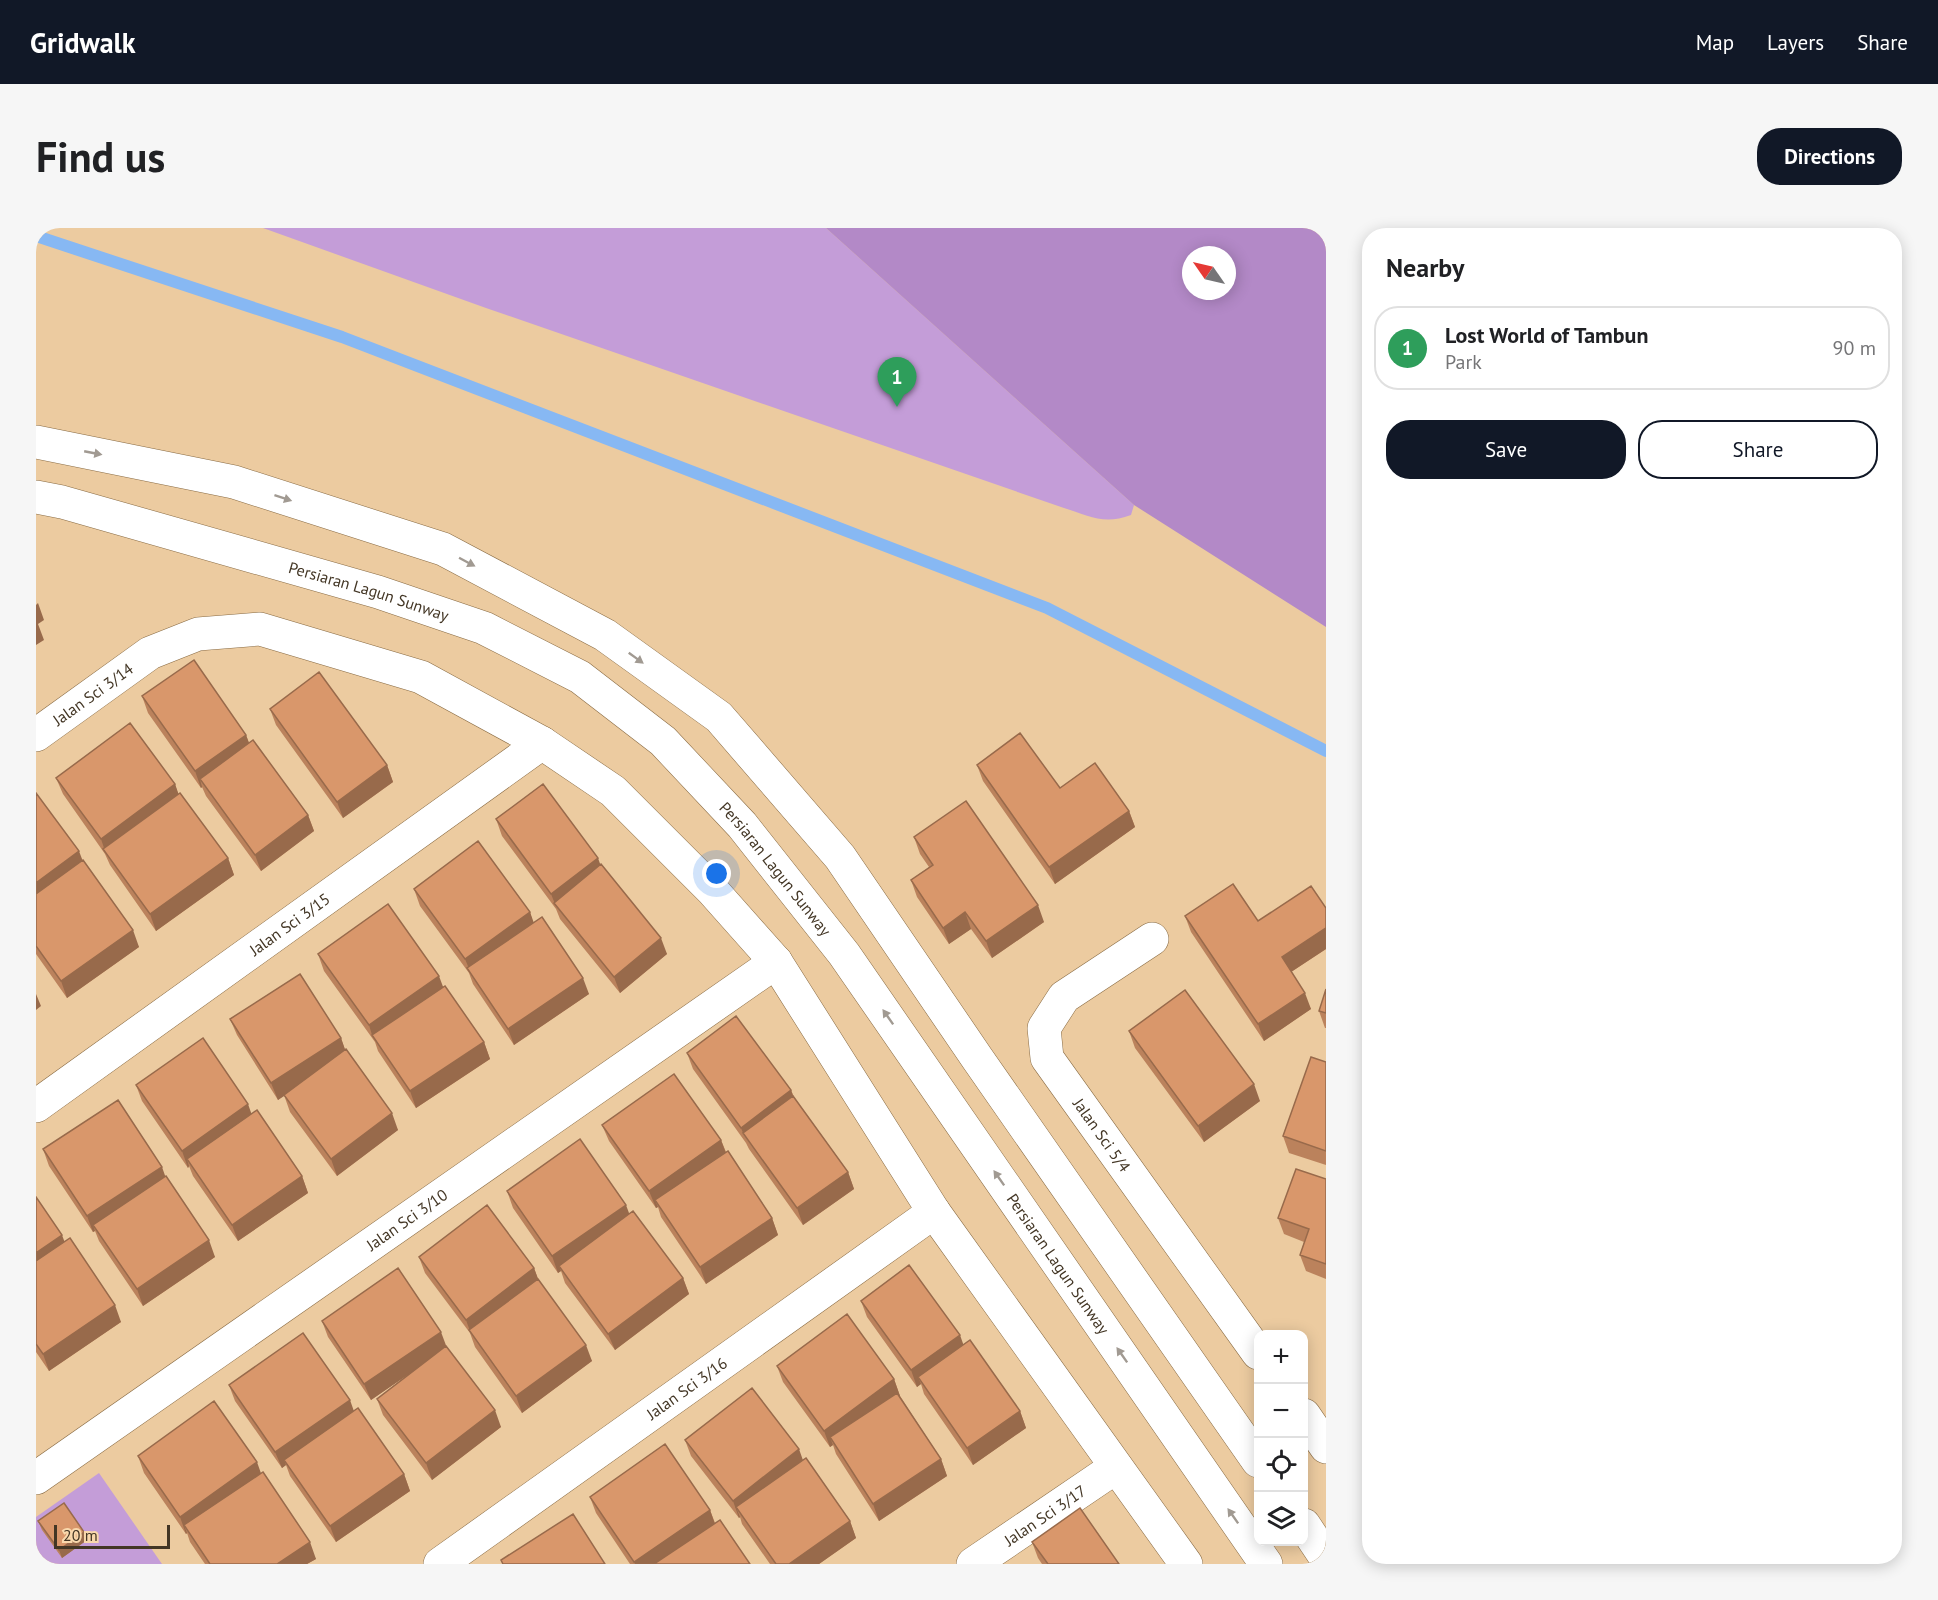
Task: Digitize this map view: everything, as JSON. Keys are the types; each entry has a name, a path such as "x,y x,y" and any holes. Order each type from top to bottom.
{"street":[{"path":"36,442 234,482 443,549 605,635 719,717 840,857 1254,1455"},
{"name":"Persiaran Lagun Sunway","path":"36,497 62,502 378,592 484,628 580,677 663,741 742,825 844,954 1266,1564"},
{"name":"Jalan Sci 3/14","path":"36,735 150,652 198,634 260,629 422,676 542,743 613,791 712,890 776,962 934,1212 1186,1564"},
{"name":"Jalan Sci 3/15","path":"36,1106 542,743"},
{"name":"Jalan Sci 5/4","path":"1152,939 1064,997 1044,1028 1047,1058 1254,1347"},
{"name":"Jalan Sci 3/10","path":"36,1478 776,962"},
{"name":"Jalan Sci 3/16","path":"440,1564 934,1212"},
{"path":"1308,1421 1326,1447"},
{"name":"Jalan Sci 3/17","path":"973,1564 1116,1467"},
{"path":"1308,1531 1326,1558"}],"shaded area":[{"path":"263,228 826,228 1134,505 1131,515 1105,519 1081,514 486,308"},
{"path":"826,228 1326,228 1326,627 1134,505"},
{"path":"99,1473 162,1564 36,1564 36,1517"}],"building":[{"path":"194,660 246,735 195,771 142,696"},
{"path":"319,672 387,765 337,802 270,709"},
{"path":"130,723 175,784 101,839 56,778"},
{"path":"1020,733 1060,788 1095,763 1129,811 1049,867 977,765"},
{"path":"253,740 308,815 255,855 200,779"},
{"path":"543,784 598,858 551,894 496,819"},
{"path":"36,793 79,851 36,883"},
{"path":"180,793 228,858 150,914 103,849"},
{"path":"966,801 1038,905 986,941 965,912 943,928 911,880 933,865 914,837"},
{"path":"478,841 530,912 465,959 414,889"},
{"path":"83,860 133,930 61,981 36,946 36,894"},
{"path":"601,864 661,938 614,977 554,903"},
{"path":"1233,884 1258,921 1311,886 1326,908 1326,928 1282,957 1305,993 1258,1024 1185,916"},
{"path":"388,904 439,976 369,1025 318,954"},
{"path":"542,917 583,978 508,1029 467,968"},
{"path":"300,974 341,1038 271,1083 230,1019"},
{"path":"445,986 484,1042 410,1091 372,1035"},
{"path":"1326,989 1326,1013 1319,1011"},
{"path":"1185,990 1254,1084 1198,1126 1129,1031"},
{"path":"736,1016 791,1090 741,1128 687,1053"},
{"path":"203,1038 248,1104 182,1151 136,1085"},
{"path":"346,1049 392,1113 331,1159 284,1095"},
{"path":"1311,1057 1326,1062 1326,1151 1283,1136"},
{"path":"674,1074 721,1140 649,1191 602,1125"},
{"path":"793,1096 848,1172 797,1208 743,1133"},
{"path":"118,1100 162,1167 87,1216 43,1149"},
{"path":"257,1110 302,1176 232,1225 187,1159"},
{"path":"580,1139 626,1205 552,1256 507,1191"},
{"path":"728,1151 772,1218 700,1267 655,1200"},
{"path":"1296,1169 1326,1179 1326,1264 1300,1255 1309,1229 1278,1218"},
{"path":"166,1176 209,1240 137,1289 93,1225"},
{"path":"36,1197 62,1235 36,1253"},
{"path":"487,1205 534,1268 466,1320 419,1257"},
{"path":"633,1211 683,1278 608,1334 559,1266"},
{"path":"70,1238 115,1305 43,1354 36,1344 36,1261"},
{"path":"909,1265 960,1335 911,1370 861,1301"},
{"path":"398,1268 441,1332 364,1384 322,1321"},
{"path":"538,1279 586,1345 516,1396 469,1330"},
{"path":"847,1314 894,1379 824,1431 777,1366"},
{"path":"303,1333 350,1400 275,1452 229,1385"},
{"path":"970,1340 1020,1411 967,1448 918,1377"},
{"path":"446,1346 495,1410 426,1463 377,1399"},
{"path":"752,1388 799,1449 733,1501 685,1440"},
{"path":"897,1393 941,1459 873,1504 830,1437"},
{"path":"214,1401 257,1462 180,1517 138,1456"},
{"path":"358,1408 404,1474 330,1526 284,1460"},
{"path":"665,1444 710,1510 634,1562 590,1497"},
{"path":"806,1458 850,1521 789,1564 776,1564 736,1507"},
{"path":"263,1472 310,1542 277,1564 210,1564 184,1525"},
{"path":"64,1503 84,1532 59,1550 38,1521"},
{"path":"1080,1508 1119,1564 1048,1564 1032,1542"},
{"path":"573,1514 605,1564 503,1564 501,1560"},
{"path":"720,1520 750,1564 654,1564"}],"waterway":[{"path":"36,236 342,337 1047,608 1326,751"}],"place":[{"name":"Lost World of Tambun","path":"897,407"}]}
